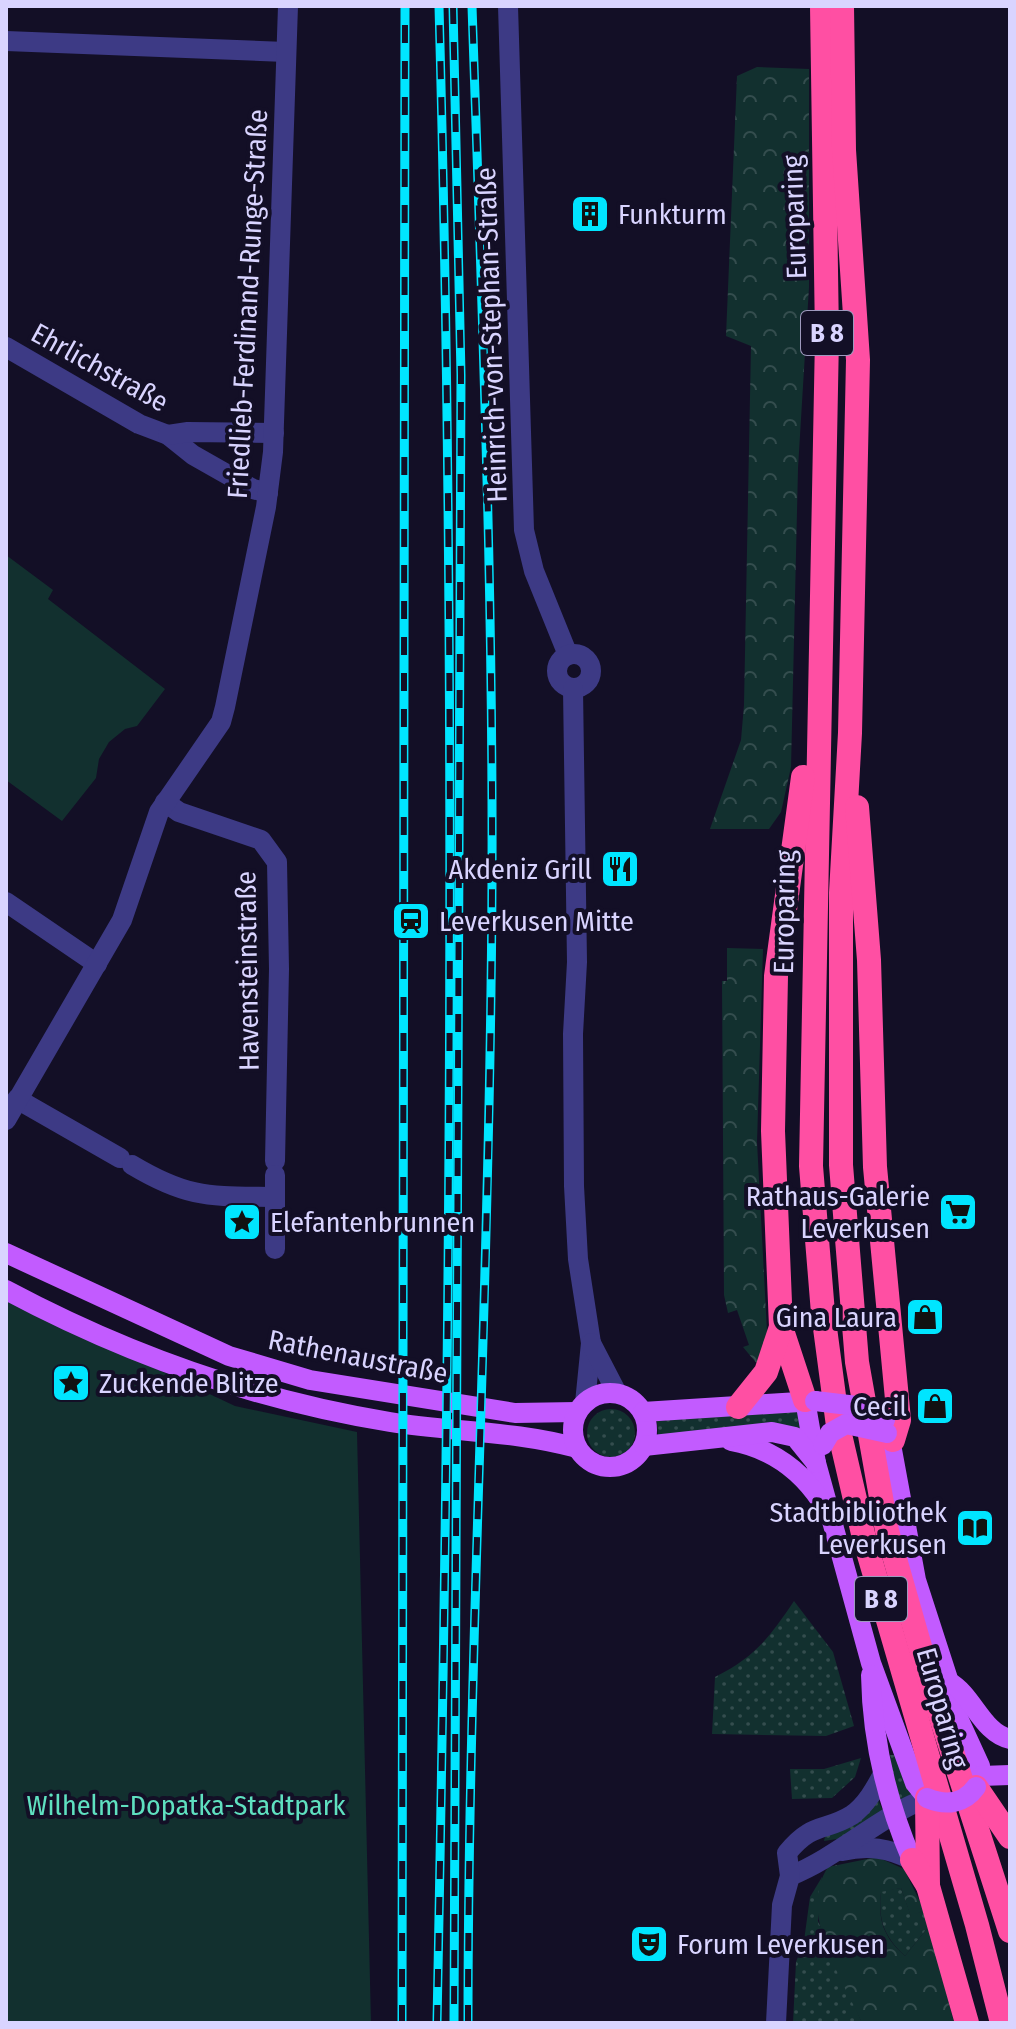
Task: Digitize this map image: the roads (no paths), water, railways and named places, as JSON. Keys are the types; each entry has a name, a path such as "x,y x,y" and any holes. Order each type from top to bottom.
{"highway":[{"name":"Europaring","path":"822,6 827,337 818,659 811,1166 829,1369 838,1426 864,1538 977,1925 1002,2023"},
{"name":"Europaring","path":"842,6 844,150 858,360 850,733 841,893 841,1165 857,1362 887,1531 935,1699 1010,1931"},
{"path":"738,1407 770,1364 781,1327 773,1131 776,976 818,659"},
{"path":"850,733 869,960 875,1167 899,1420 888,1431"},
{"path":"781,1327 810,1401"},
{"path":"978,1782 1010,1837"},
{"path":"927,1798 928,1886 967,2023"},
{"path":"912,1860 928,1886"}],"main road":[{"name":"Rathenaustraße","path":"6,1253 229,1356 310,1380 515,1413 581,1407"},
{"name":"Rathenaustraße","path":"6,1290 122,1347 224,1385 332,1412 577,1448"},
{"path":"617,1393 634,1402 643,1412 647,1435 644,1446 624,1465 597,1465 577,1448 573,1436 581,1407 594,1396 617,1393"},
{"path":"643,1412 810,1401 857,1406 888,1431"},
{"name":"Europaring","path":"810,1401 830,1514 871,1663 915,1783 927,1798 941,1804 962,1800 978,1782 976,1754 952,1711 947,1694 949,1682 916,1580 888,1431"},
{"path":"644,1446 772,1432 795,1437 819,1454 830,1433 846,1424 888,1431"},
{"path":"716,1439 765,1450 811,1486 830,1514"},
{"name":"Europaring","path":"871,1663 871,1698 883,1774 893,1814 912,1860"},
{"path":"949,1682 962,1689 970,1705 998,1736 1010,1739"},
{"path":"978,1782 1010,1775"}],"street":[{"name":"Friedlieb-Ferdinand-Runge-Straße","path":"6,1120 130,904 165,802 221,722 268,493 274,433 288,6"},
{"name":"Heinrich-von-Stephan-Straße","path":"508,6 524,530 534,571 568,655 581,656 590,666 586,684 573,689 576,885 574,1186 578,1259 591,1343 581,1407"},
{"path":"6,41 286,52"},
{"name":"Ehrlichstraße","path":"6,347 139,424 168,435 193,455 253,489 268,493"},
{"name":"Ehrlichstraße","path":"168,435 188,432 274,433"},
{"name":"Havensteinstraße","path":"165,802 179,812 261,840 277,862 279,969 275,1249"},
{"path":"6,902 97,964"},
{"path":"17,1099 183,1192 209,1196 274,1197"},
{"name":"Heinrich-von-Stephan-Straße","path":"591,1343 617,1393"},
{"path":"776,2023 782,1905 790,1876 787,1853 799,1839 819,1825 854,1814 883,1774"},
{"path":"790,1876 893,1814 927,1798"},
{"path":"831,1854 874,1847 912,1860"}],"railway":[{"path":"402,2023 405,6"},
{"path":"437,2023 450,1014 448,510 439,6"},
{"path":"453,6 461,375 454,2023"},
{"path":"468,2023 492,866 488,498 472,6"}],"place":[{"name":"Funkturm","path":"590,214"},
{"name":"Akdeniz Grill","path":"620,869"},
{"name":"Leverkusen Mitte","path":"411,921"},
{"name":"Rathaus-Galerie Leverkusen","path":"958,1212"},
{"name":"Elefantenbrunnen","path":"242,1222"},
{"name":"Gina Laura","path":"925,1317"},
{"name":"Zuckende Blitze","path":"71,1383"},
{"name":"Cecil","path":"935,1406"},
{"name":"Stadtbibliothek Leverkusen","path":"975,1528"},
{"name":"Forum Leverkusen","path":"649,1944"}],"park label":[{"name":"Wilhelm-Dopatka-Stadtpark","path":"186,1805"}]}
